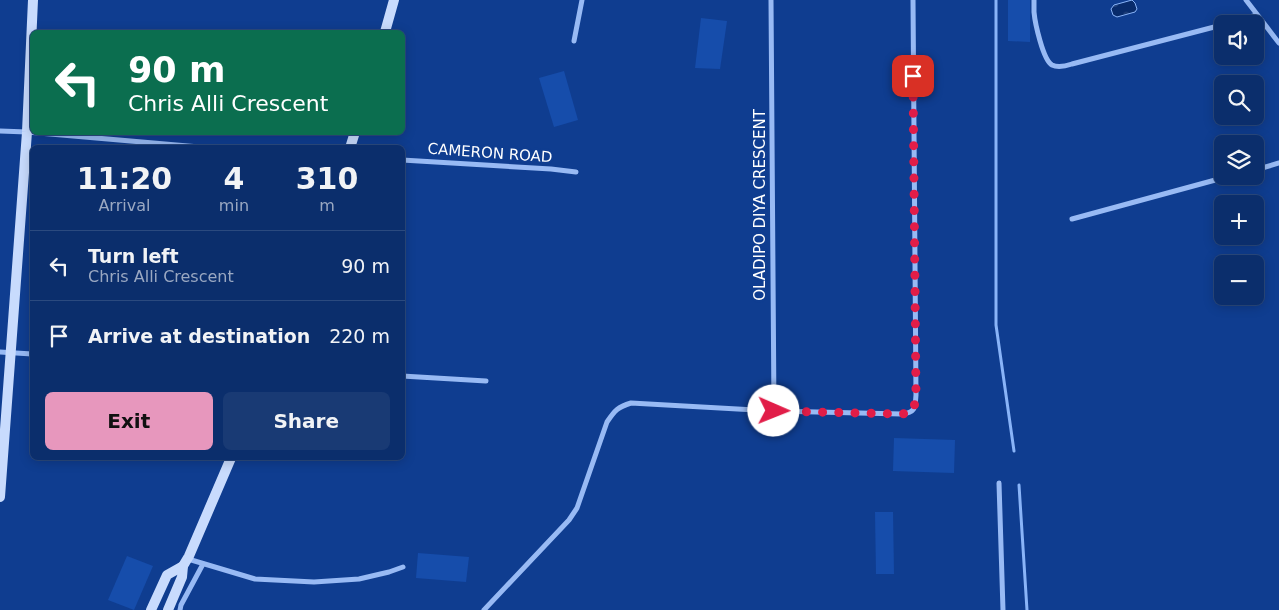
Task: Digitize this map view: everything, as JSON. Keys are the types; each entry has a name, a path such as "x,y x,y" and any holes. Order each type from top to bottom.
{"main road":[{"path":"32,30 33,0"},
{"path":"386,30 394,0"},
{"path":"0,497 27,132 30,66"},
{"path":"168,610 182,577 185,563 229,460"},
{"path":"151,610 167,575 185,563"}],"street":[{"path":"574,41 582,0"},
{"name":"OLADIPO DIYA CRESCENT","path":"772,0 774,411"},
{"path":"484,610 565,524 577,508 607,422 619,406 631,403 774,411 902,414 910,413 914,408 916,395 913,0"},
{"path":"1034,0 1036,25 1042,45 1049,62 1054,66 1061,67 1214,27"},
{"path":"1246,0 1258,15"},
{"path":"1264,23 1279,43"},
{"path":"0,131 30,132"},
{"path":"62,135 176,145"},
{"name":"CAMERON ROAD","path":"405,160 551,168 576,172"},
{"path":"1264,167 1279,163"},
{"path":"1072,218 1214,180"},
{"path":"0,352 30,354"},
{"path":"405,376 486,381"},
{"path":"1000,483 1003,610"},
{"path":"185,563 203,564 255,579 314,582 359,579 390,572 402,567"},
{"path":"180,610 181,604 203,564"}],"shaded area":[{"path":"1008,0 1030,0 1030,42 1008,41"},
{"path":"701,18 727,21 720,69 695,68"},
{"path":"564,71 578,120 554,127 539,78"},
{"path":"894,438 955,440 954,473 893,471"},
{"path":"875,512 893,512 894,574 876,574"},
{"path":"418,553 469,557 466,582 416,578"},
{"path":"127,556 153,566 134,610 108,600"}],"water":[{"path":"1132,0 1137,9 1135,12 1117,17 1113,15 1111,9 1114,5"}],"waterway":[{"path":"996,0 996,325 1014,451"},
{"path":"1019,485 1027,610"}],"route":[{"path":"774,411 902,414 910,413 914,408 916,395 913,76"}]}
